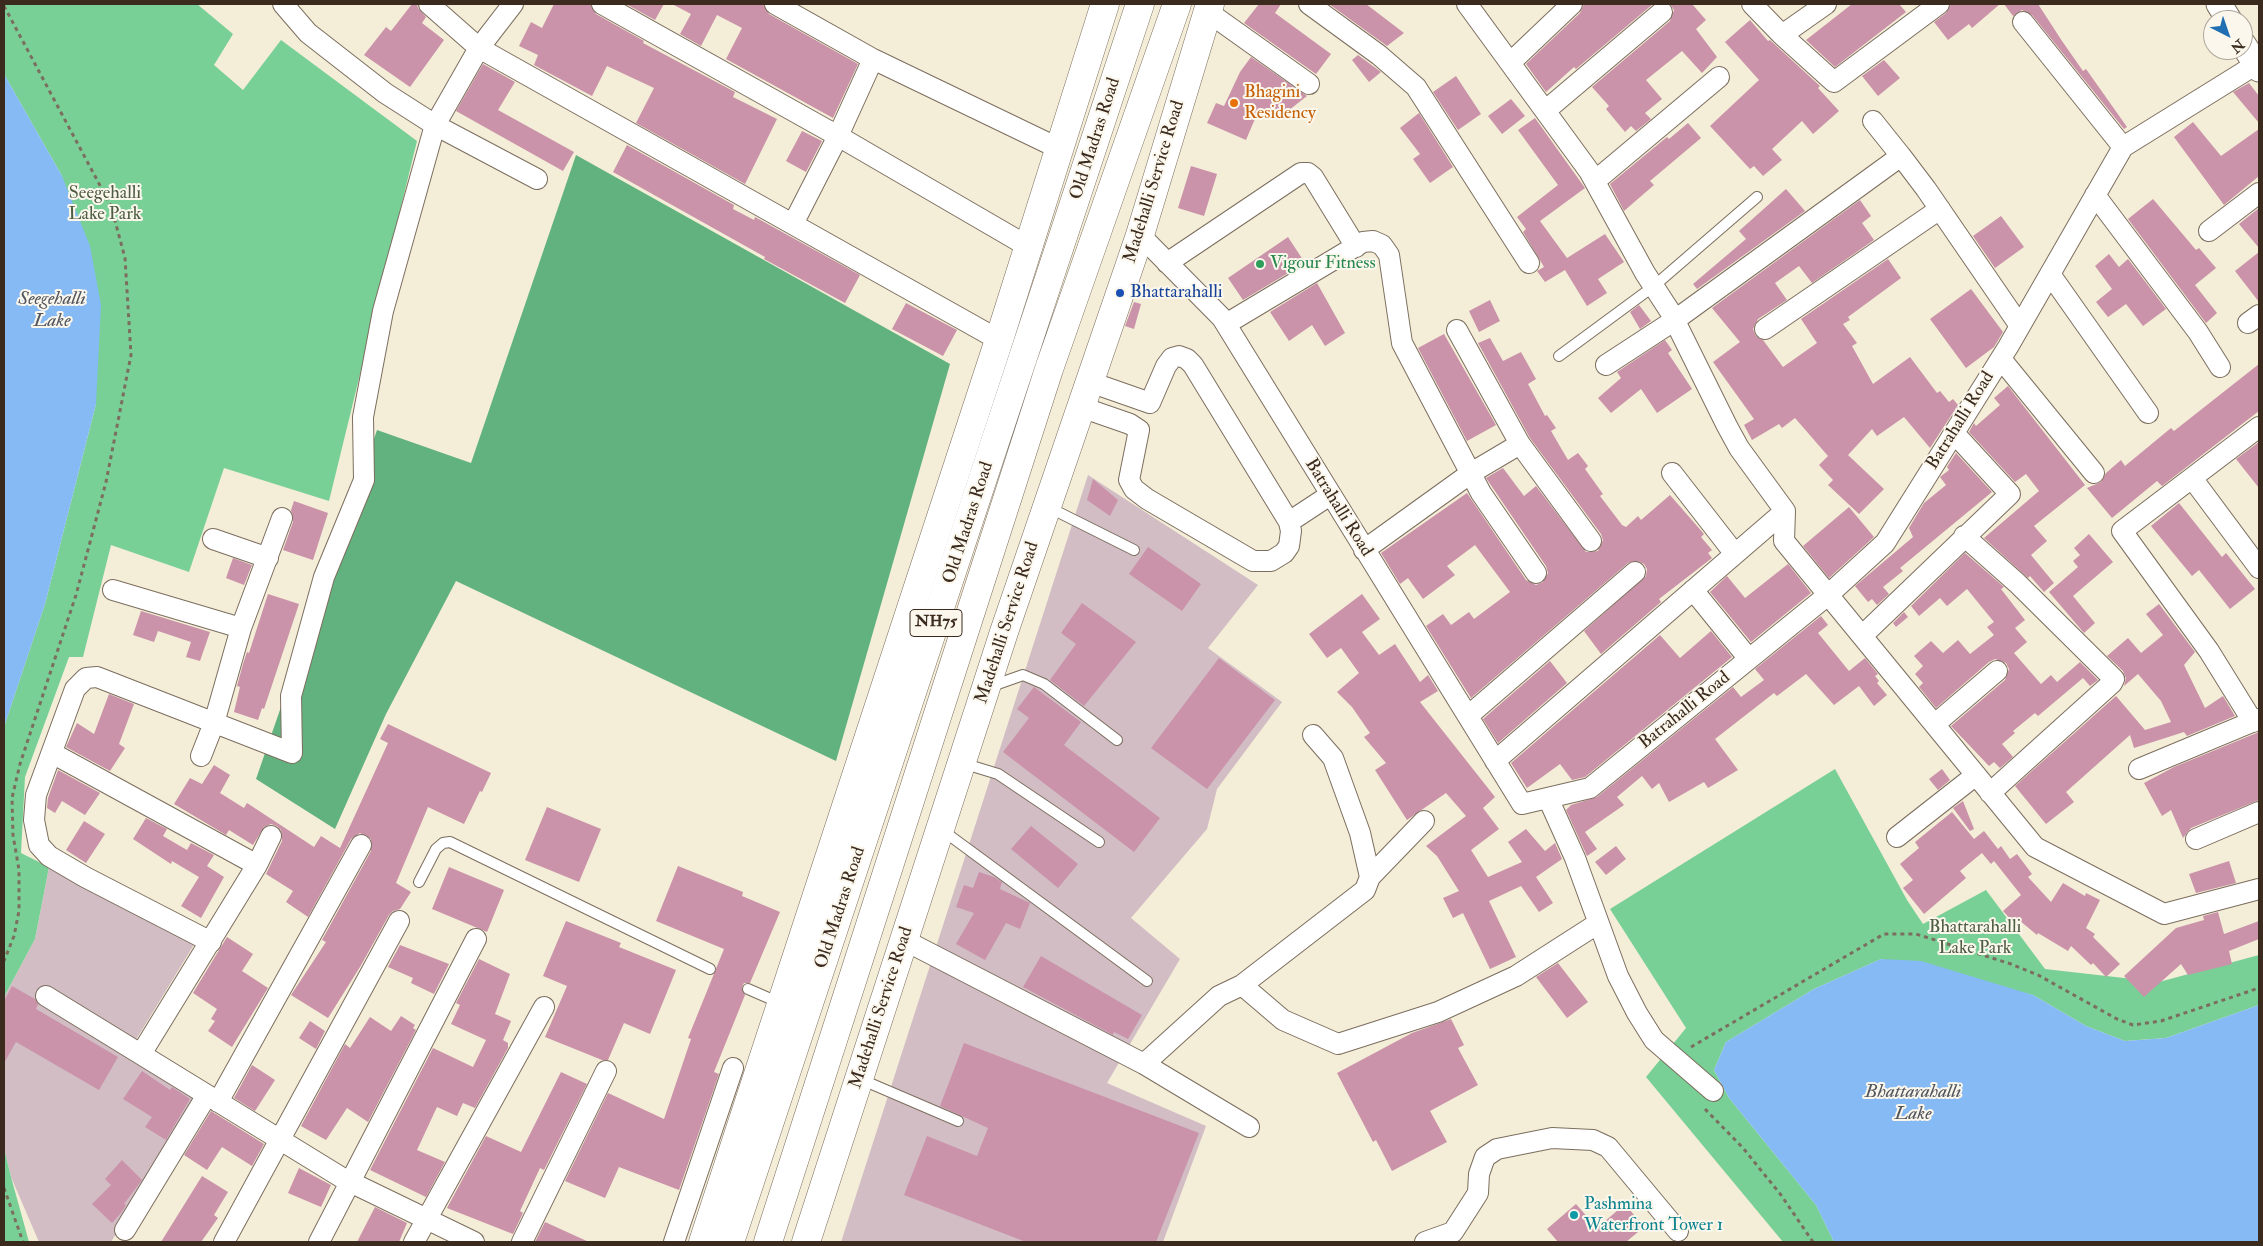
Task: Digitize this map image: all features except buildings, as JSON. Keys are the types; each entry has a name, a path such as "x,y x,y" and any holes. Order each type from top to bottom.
{"main road":[{"path":"703,1242 999,340 1105,4"},
{"name":"Old Madras Road","path":"730,1242 1140,4"},
{"name":"Old Madras Road","path":"768,1242 1049,369 1178,4"},
{"name":"Madehalli Service Road","path":"806,1242 961,763 1140,235 1209,8"}],"street":[{"path":"282,4 308,33 384,93 435,125 537,180"},
{"path":"428,4 479,48 999,340"},
{"path":"210,942 85,877 49,856 39,845 34,820 36,796 75,689 86,678 97,677 292,753 291,696 324,577 364,480 363,417 383,311 435,125 479,48 512,4"},
{"path":"602,4 838,136 1028,247"},
{"path":"775,4 873,59 1060,149"},
{"path":"1309,4 1379,56 1416,87 1529,263"},
{"path":"1467,4 1595,181 1675,320 1739,448 1785,511 1784,541 2035,847 2164,914 2259,889"},
{"path":"1510,63 1572,4"},
{"path":"1752,4 1782,35 1834,82 1939,4"},
{"path":"1782,35 1826,4"},
{"path":"1209,8 1309,84"},
{"path":"1545,111 1662,12"},
{"path":"2023,22 2123,148"},
{"path":"793,224 838,136 873,59"},
{"name":"Batrahalli Road","path":"1140,235 1226,324 1522,804 1590,788 1828,595 1885,542 2001,359 2123,148 2252,60"},
{"path":"1595,181 1720,77"},
{"path":"1873,122 1940,209 2020,326"},
{"path":"1606,365 1675,320 1901,156"},
{"path":"1168,263 1301,173 1308,173 1313,177 1356,247"},
{"path":"2209,231 2259,194"},
{"path":"2096,195 2198,332 2220,367"},
{"path":"1765,329 1940,209"},
{"path":"1226,324 1363,242 1373,241 1382,245 1389,255 1402,343 1481,493 1536,573"},
{"path":"2050,274 2148,412"},
{"path":"1457,330 1520,444 1592,541"},
{"path":"1179,356 1187,359 1194,365 1288,522 1291,540 1284,553 1271,560 1253,561 1147,499 1134,489 1129,480 1139,430 1150,403 1166,366 1172,358 1179,356"},
{"path":"2001,359 2094,473"},
{"path":"1085,394 1150,403"},
{"path":"1085,394 1139,430"},
{"path":"2139,769 2256,721 2209,651 2122,531 2259,427"},
{"path":"1862,636 1964,536 2010,494 1954,433"},
{"path":"1364,550 1472,473 1520,444"},
{"path":"1672,473 1735,554"},
{"path":"2192,478 2259,568"},
{"path":"1288,522 1330,495"},
{"path":"1495,761 1785,511"},
{"path":"201,756 214,723 241,628 282,518"},
{"path":"1964,536 2017,583 2114,679 2112,683 1990,793"},
{"path":"213,539 268,558"},
{"path":"1468,716 1635,572"},
{"path":"113,590 241,628"},
{"path":"1693,590 1749,659"},
{"path":"1935,724 1997,671"},
{"path":"1313,735 1333,758 1360,833 1370,877"},
{"path":"52,754 257,865"},
{"path":"1896,837 1976,775"},
{"path":"1548,798 1575,858 1597,924 1618,976 1654,1040 1706,1097"},
{"path":"2196,839 2259,812"},
{"path":"1144,1064 1219,996 1242,985 1365,890 1370,877 1424,821"},
{"path":"141,1054 257,865 271,836"},
{"path":"125,1230 212,1099 361,845"},
{"path":"224,1242 399,921"},
{"path":"1242,985 1284,1020 1338,1044 1438,1012 1516,976 1597,924"},
{"path":"319,1242 476,939"},
{"path":"904,940 1144,1064 1249,1127"},
{"path":"46,996 350,1182 474,1242"},
{"path":"414,1242 544,1007"},
{"path":"674,1242 733,1068"},
{"path":"522,1242 606,1071"},
{"path":"1425,1242 1456,1237 1478,1193 1479,1174 1485,1157 1497,1149 1552,1138 1594,1140 1608,1147 1678,1231"}],"lane":[{"path":"1559,356 1654,286 1757,197"},
{"path":"1047,506 1134,550"},
{"path":"986,688 1023,675 1044,684 1117,740"},
{"path":"961,763 998,774 1099,842"},
{"path":"940,828 1147,981"},
{"path":"419,882 436,849 443,843 450,842 710,969"},
{"path":"748,989 781,1004"},
{"path":"859,1078 958,1121"}],"path":[{"path":"4,6 111,206 125,258 131,355 106,482 76,595 29,737 12,798 13,835 19,870 19,911 14,936 4,961"},
{"path":"1682,1052 1884,934 1916,934 2011,964 2038,975 2117,1019 2133,1025 2161,1021 2259,988"},
{"path":"1706,1097 1743,1148 1781,1195 1813,1242"},
{"path":"4,1188 23,1242"}],"shaded area":[{"path":"1088,475 1258,585 1208,648 1282,702 1217,789 1207,829 1131,918 1180,959 1107,1083 1206,1126 1163,1242 841,1242"},
{"path":"49,867 195,943 126,1056 199,1097 111,1242 39,1242 11,1177 4,1148 4,997 35,939"}],"green space":[{"name":"Seegehalli Lake Park","path":"4,4 197,4 233,34 214,65 243,90 281,40 417,141 329,501 224,468 189,572 111,545 83,657 69,657 25,777 21,853 49,867 35,939 4,997 4,727 45,604 96,404 62,176 4,74"},
{"path":"576,155 950,364 836,761 456,581 386,714 335,829 256,779 377,430 471,463"},
{"name":"Bhattarahalli Lake Park","path":"1835,769 1907,900 1923,924 1986,890 2045,969 2159,982 2259,955 2259,1005 2166,1038 2125,1041 2086,1026 2033,995 1881,959 1814,989 1726,1042 1714,1070 1729,1098 1816,1205 1834,1242 1783,1242 1646,1077 1686,1028 1610,909"},
{"path":"4,1148 11,1177 29,1242 4,1242"}],"water":[{"name":"Seegehalli Lake","path":"4,74 62,176 90,246 101,305 96,404 45,604 4,727"},
{"name":"Bhattarahalli Lake","path":"1881,959 1921,961 2033,995 2086,1026 2125,1041 2166,1038 2259,1005 2259,1242 1834,1242 1816,1205 1729,1098 1714,1070 1726,1042 1814,989"}],"place":[{"name":"Bhagini Residency","path":"1234,103"},
{"name":"Vigour Fitness","path":"1260,264"},
{"name":"Bhattarahalli","path":"1120,293"},
{"name":"Pashmina Waterfront Tower 1","path":"1574,1215"}]}
